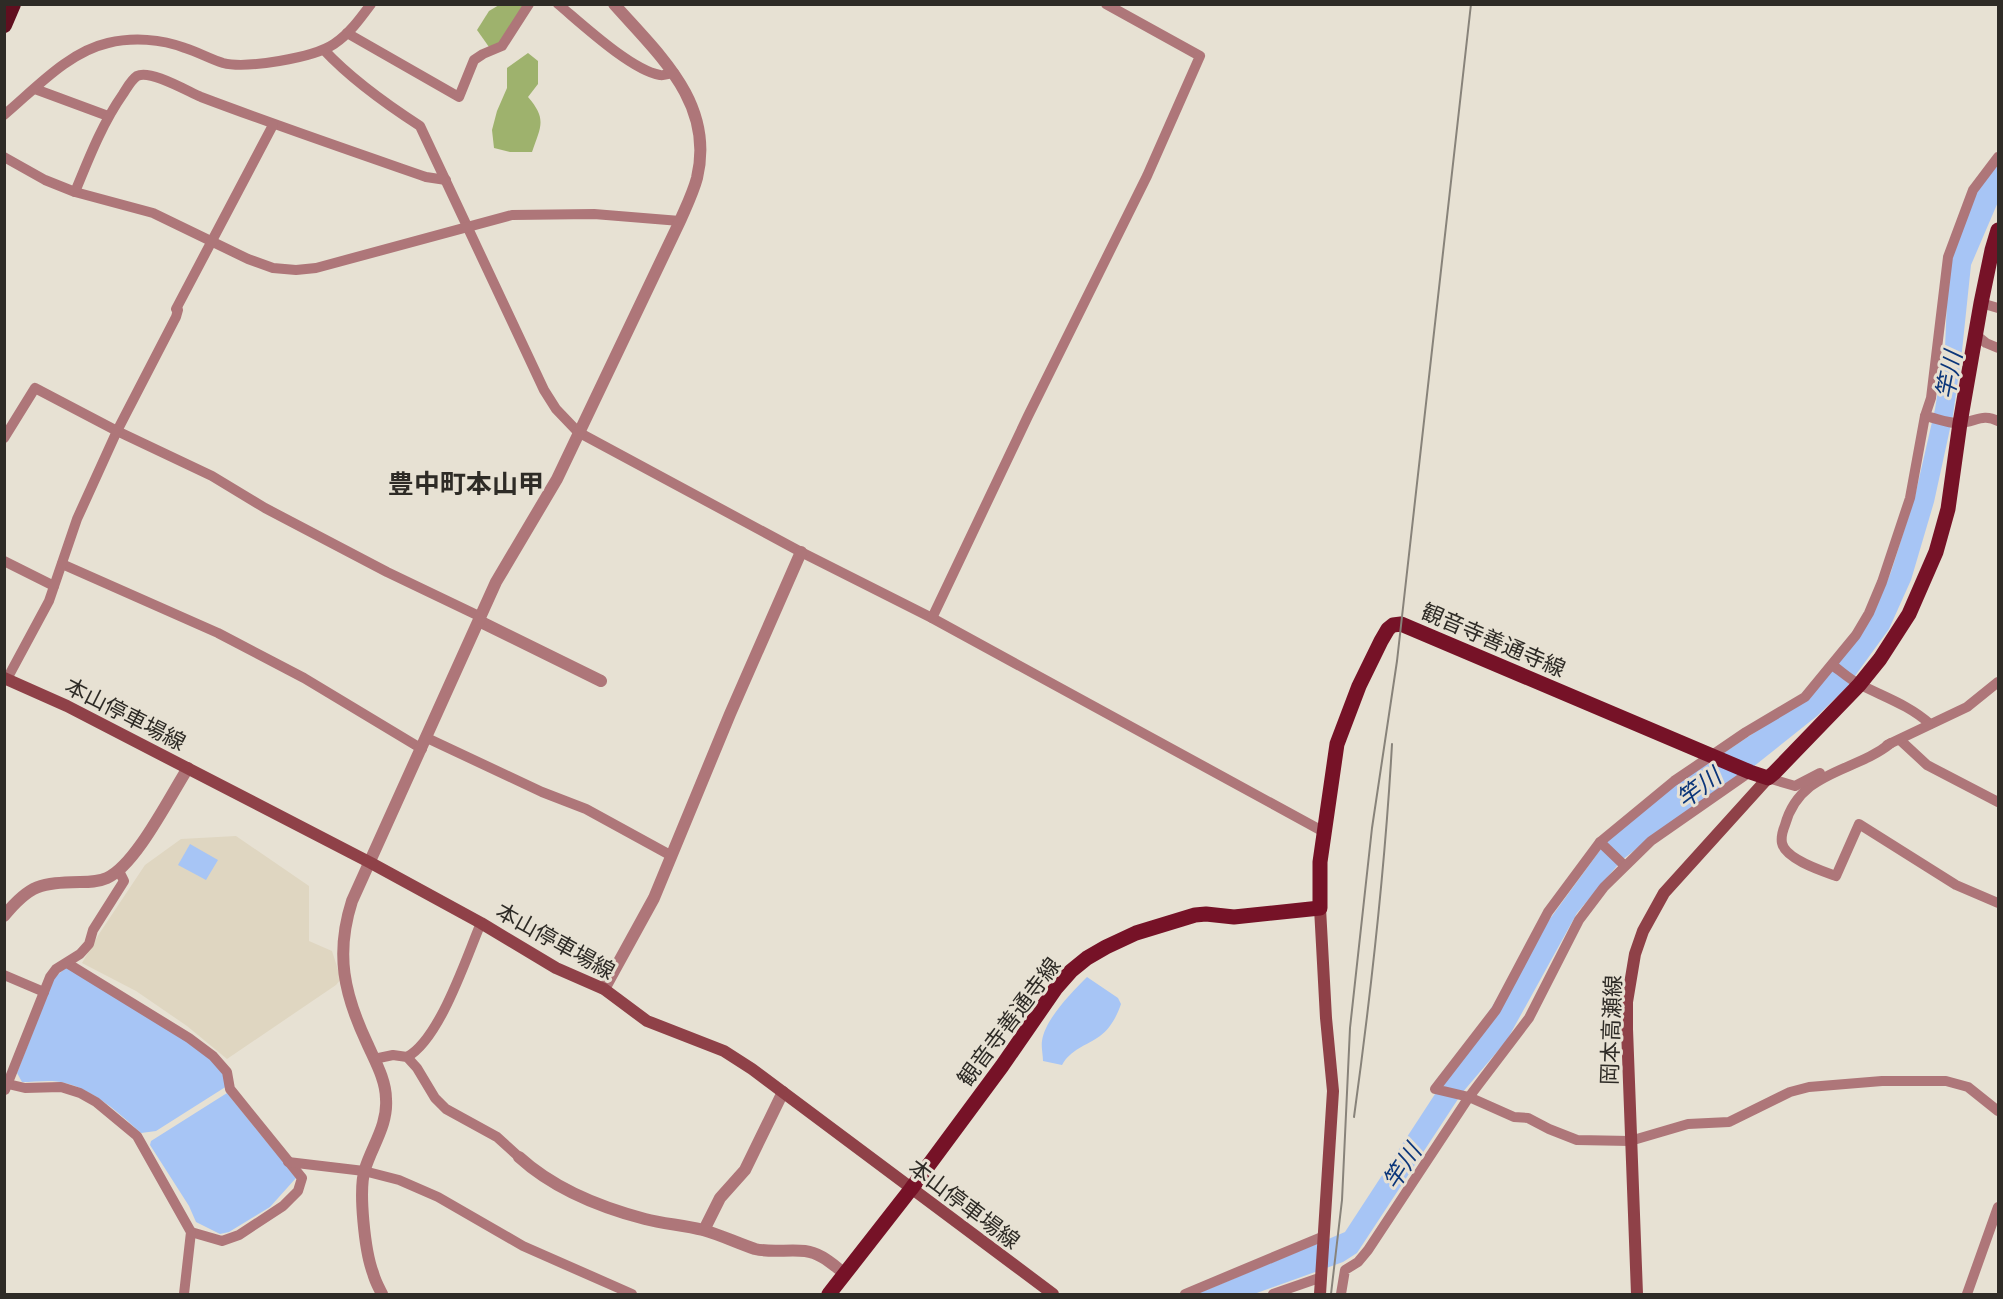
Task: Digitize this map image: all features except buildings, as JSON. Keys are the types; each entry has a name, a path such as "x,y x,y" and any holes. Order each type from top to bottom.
{"highway":[{"path":"4,25 13,4"}],"main road":[{"path":"1768,778 1880,659 1909,614 1936,552 1948,509 1956,423 1998,230"},
{"name":"観音寺善通寺線","path":"829,1294 911,1189 1002,1066 1056,988 1087,958 1106,946 1136,933 1195,915 1234,917 1320,908 1320,862 1336,744 1359,686 1381,641 1393,625 1401,624 1749,772 1768,778"},
{"name":"本山停車場線","path":"6,678 67,706 371,863 481,923 556,968 604,989 647,1021 724,1051 783,1092 1053,1294"},
{"name":"岡本高瀬線","path":"1637,1294 1627,1002 1632,969 1643,931 1664,892 1768,778"},
{"path":"1320,908 1326,1018 1333,1091 1320,1294"}],"street":[{"path":"4,115 77,57 106,43 142,39 184,47 209,59 239,66 294,58 324,50 347,33 371,4"},
{"path":"347,33 459,97 474,60 502,46 529,4"},
{"path":"558,4 618,54 661,75 674,73"},
{"path":"382,1294 372,1273 367,1253 363,1200 364,1171 386,1112 384,1083 346,992 342,944 345,924 352,902 506,563 557,479 680,221 696,179 700,160 700,142 693,108 685,90 674,73 614,4"},
{"path":"932,618 1028,416 1147,176 1200,56 1106,4"},
{"path":"324,50 392,108 420,126 544,390 556,409 578,432 801,552 932,618 1323,832"},
{"path":"75,192 108,116 132,81 137,76 145,74 273,125 426,177 446,180"},
{"path":"35,89 108,116"},
{"path":"6,678 49,601 77,519 117,431 176,317 177,309 211,240 273,125"},
{"path":"4,157 45,180 75,192 153,213 248,259 273,268 296,270 316,268 512,214 594,214 680,221"},
{"path":"1998,157 1973,190 1948,256 1928,417 1910,498 1882,582 1869,613 1856,635 1804,697 1746,732 1657,794 1601,843 1548,912 1497,1010 1435,1089 1466,1097 1514,1117 1528,1118 1577,1140 1630,1141 1688,1125 1729,1122 1790,1092 1809,1087 1882,1081 1946,1081 1968,1087 1998,1111"},
{"path":"1981,303 1998,308"},
{"path":"1976,335 1986,343 1998,348"},
{"path":"4,438 35,388 117,431 212,476 265,508 601,681"},
{"path":"1928,417 1956,423 1982,417 1998,420"},
{"path":"604,989 654,898 670,855 801,552"},
{"path":"4,561 54,586"},
{"path":"62,564 218,633 425,744 586,810 670,855"},
{"path":"1832,666 1857,683 1919,714 1930,724"},
{"path":"1768,778 1795,786 1896,742 1967,706 1998,682"},
{"path":"1896,742 1928,765 1998,802"},
{"path":"1896,742 1881,752 1829,773 1798,797 1789,810 1783,830 1782,843 1786,852 1812,867 1836,876 1859,824 1956,885 1998,903"},
{"path":"4,916 25,894 39,885 96,881 107,878 118,871 141,843 188,768"},
{"path":"1341,1294 1344,1270 1358,1262 1368,1250 1466,1097 1529,1018 1579,920 1604,887 1623,864 1651,841 1749,772"},
{"path":"1601,843 1623,864"},
{"path":"118,871 124,881 93,930 89,944 80,954 56,969 44,992 6,1087 61,1087 80,1093 96,1102 137,1136 190,1232 184,1294"},
{"path":"407,1057 416,1053 439,1020 481,923"},
{"path":"67,963 189,1038 213,1056 228,1072 230,1089 302,1178 298,1191 284,1206 239,1235 222,1241 190,1232"},
{"path":"4,975 44,992"},
{"path":"374,1059 393,1054 407,1057 417,1068 435,1098 446,1109 497,1137 535,1172 560,1188 644,1219 704,1230 756,1249 771,1252 804,1251 817,1254 844,1273"},
{"path":"704,1230 720,1198 745,1170 783,1092"},
{"path":"288,1162 364,1171 399,1180 438,1197 523,1246 632,1294"},
{"path":"1967,1294 1998,1207"},
{"path":"1185,1294 1324,1236"},
{"path":"1273,1294 1322,1277"}],"shaded area":[{"path":"236,836 309,886 309,941 332,951 341,979 336,985 227,1059 187,1026 136,991 82,963 145,865 181,839"}],"green space":[{"path":"499,5 525,5 502,43 489,47 477,30 489,11"},
{"path":"528,53 538,61 538,84 528,97 540,117 538,136 532,152 510,152 494,148 492,130 507,88 507,68"}],"water":[{"name":"竿川","path":"1998,161 1998,202 1971,265 1953,415 1934,502 1911,580 1889,629 1847,687 1817,716 1753,767 1668,824 1622,860 1577,913 1507,1040 1462,1093 1357,1253 1343,1262 1254,1294 1197,1294 1345,1232 1544,927 1606,842 1663,793 1804,700 1873,614 1891,572 1915,496 1935,409 1945,348 1948,277 1953,253 1974,195"},
{"path":"190,844 218,860 206,880 178,865"},
{"path":"67,967 194,1046 215,1062 224,1074 227,1086 156,1131 141,1133 106,1103 76,1086 55,1081 22,1082 17,1073 54,978"},
{"path":"1087,977 1118,998 1121,1004 1115,1018 1104,1033 1074,1051 1062,1065 1043,1061 1042,1041 1048,1024 1060,1006"},
{"path":"227,1093 296,1178 270,1207 229,1232 220,1234 196,1222 189,1206 150,1145 151,1141"}],"railway":[{"path":"1331,1294 1342,1200 1350,1028 1372,828 1397,661 1471,4"},
{"path":"1354,1117 1377,931 1392,744"}],"district":[{"name":"豊中町本山甲","path":"466,482"}]}
